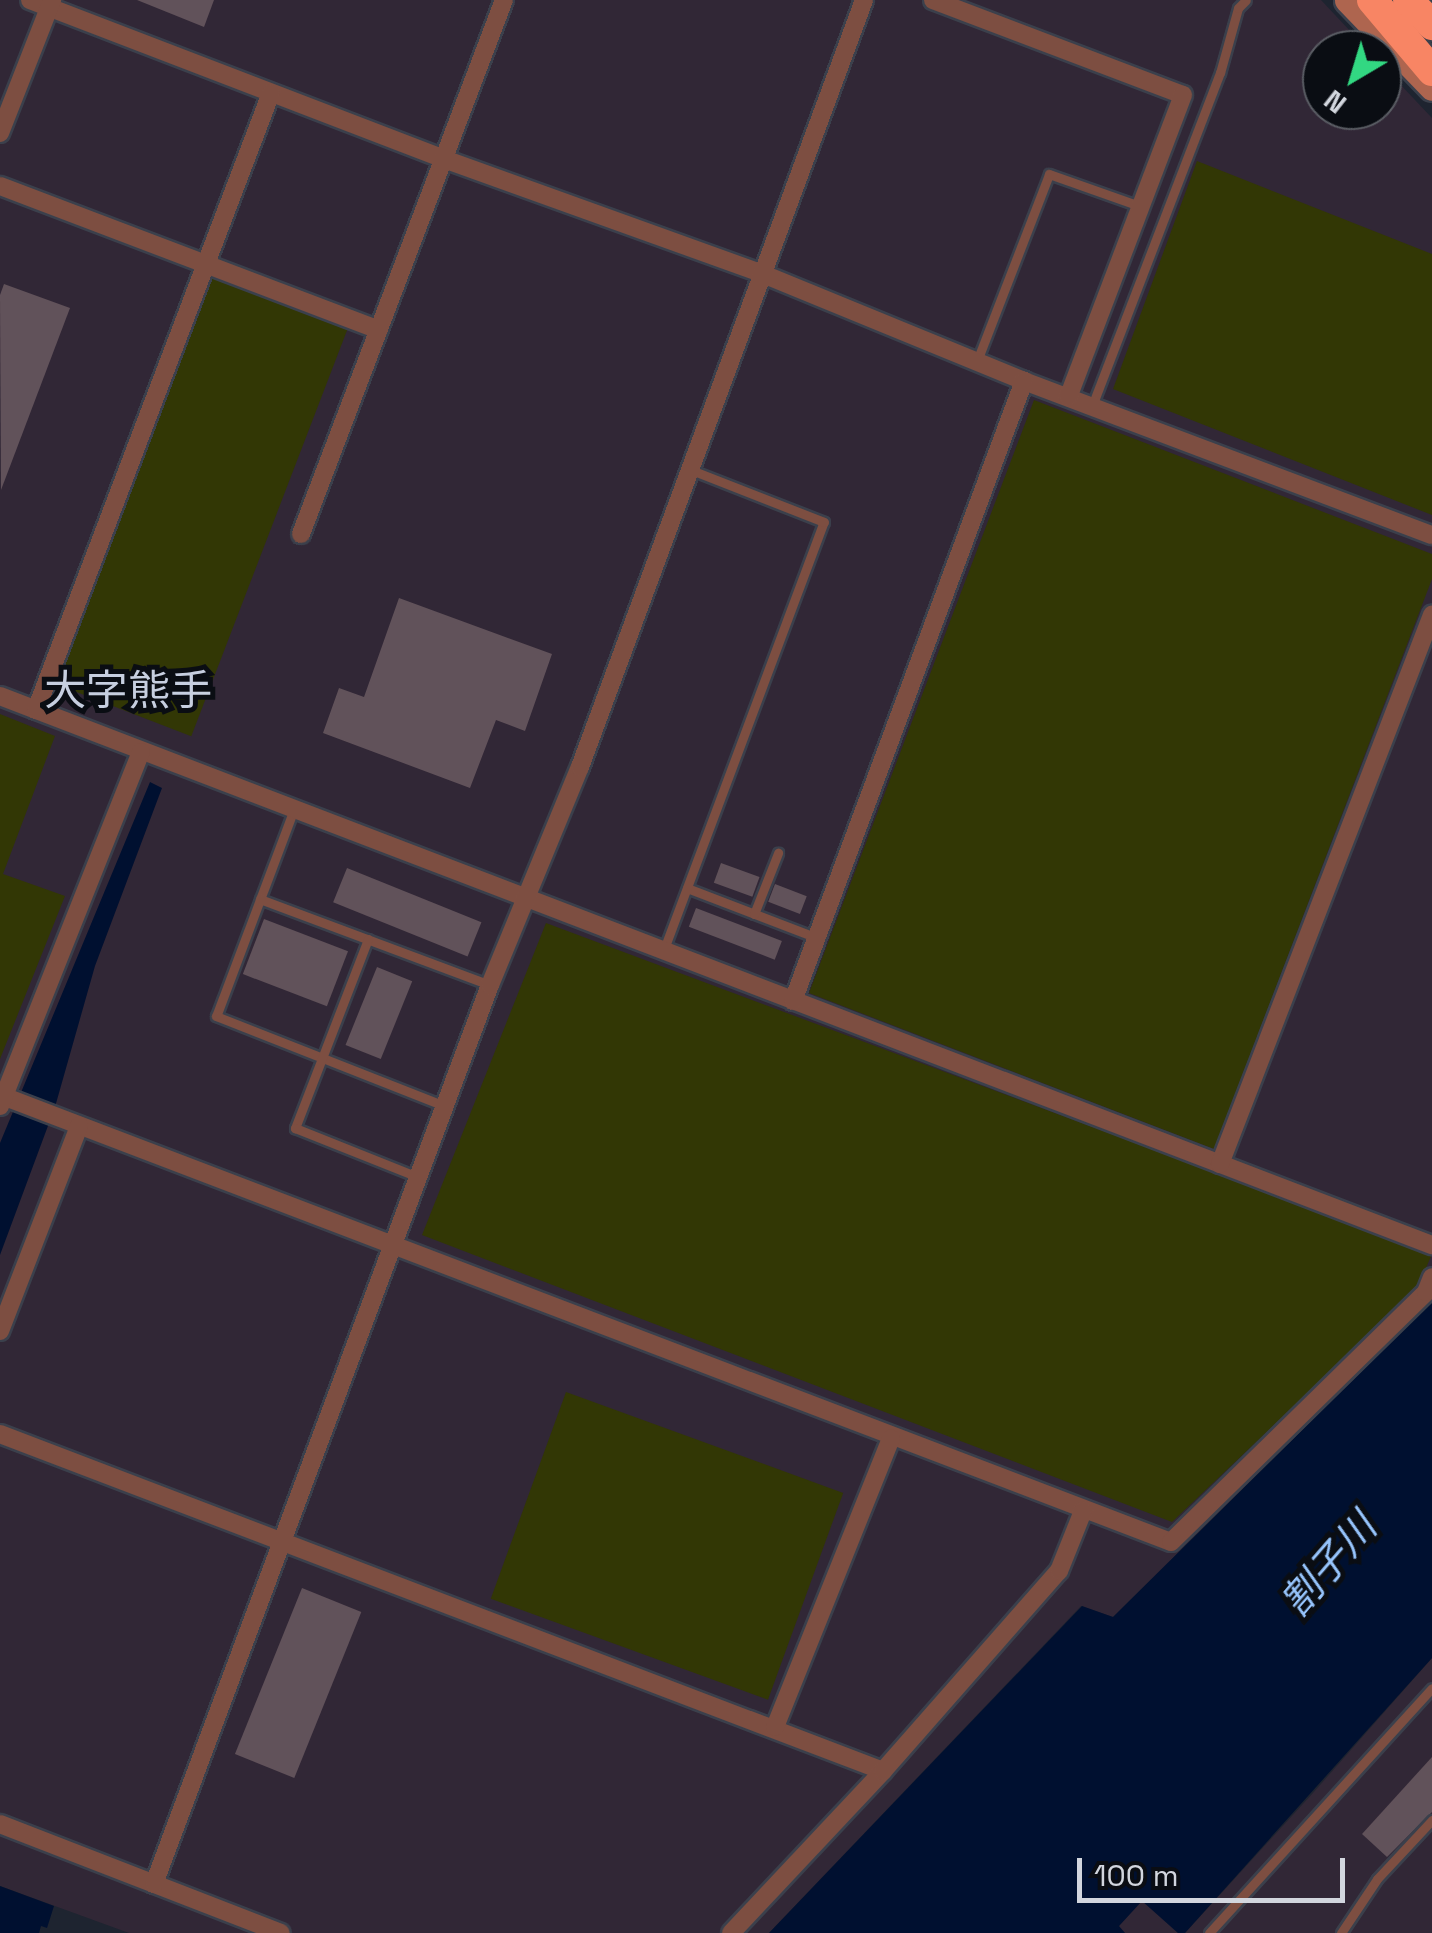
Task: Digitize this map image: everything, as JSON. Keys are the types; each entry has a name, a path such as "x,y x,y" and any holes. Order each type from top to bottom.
{"highway":[{"path":"1374,0 1432,60"},
{"path":"1374,0 1432,71"},
{"path":"1408,0 1432,25"}],"main road":[{"path":"1347,0 1432,88"},
{"path":"1391,0 1432,43"}],"street":[{"path":"30,0 50,4 444,159 763,274 976,362 1432,535"},
{"path":"301,534 504,0"},
{"path":"154,1884 280,1539 690,470 864,0"},
{"path":"933,0 1184,95 1068,397"},
{"path":"0,132 50,4"},
{"path":"36,710 271,93"},
{"path":"0,186 379,330"},
{"path":"794,1001 1024,380"},
{"path":"1220,1164 1432,616"},
{"path":"0,696 1432,1245"},
{"path":"141,752 3,1099 1083,1512 1172,1542 1426,1292 1432,1277"},
{"path":"0,1331 78,1126"},
{"path":"0,1434 883,1771"},
{"path":"774,1728 890,1438"},
{"path":"731,1933 883,1771 1059,1571 1083,1512"},
{"path":"0,1824 281,1933"}],"lane":[{"path":"1092,406 1220,73 1238,8 1246,0"},
{"path":"976,362 1049,174 1141,206"},
{"path":"663,952 824,522 690,470"},
{"path":"294,810 216,1016 444,1106"},
{"path":"754,914 778,853"},
{"path":"687,888 817,938"},
{"path":"260,899 490,986"},
{"path":"368,940 295,1128 418,1177"},
{"path":"1209,1933 1432,1688"},
{"path":"1341,1933 1377,1880 1432,1820"}],"shaded area":[{"path":"0,0 1321,0 1349,30 1302,30 1302,130 1402,130 1402,86 1432,118 1432,1302 1113,1617 1081,1606 769,1933 129,1933 0,1886"},
{"path":"1432,1658 1432,1933 1185,1933 1313,1793"},
{"path":"1142,1900 1178,1933 1125,1933 1118,1927"}],"green space":[{"path":"1197,161 1432,254 1432,515 1113,389"},
{"path":"209,277 347,330 191,736 53,683"},
{"path":"1034,400 1432,554 1432,579 1214,1149 809,993"},
{"path":"0,714 55,736 3,874 65,896 0,1059"},
{"path":"546,923 1432,1254 1417,1289 1172,1522 422,1235"},
{"path":"566,1392 843,1493 768,1700 491,1599"}],"water":[{"path":"150,782 162,788 95,966 55,1107 0,1255 0,1143"},
{"name":"割子川","path":"1432,1302 1432,1658 1185,1933 1178,1933 1142,1901 1119,1926 1125,1933 769,1933 1082,1606 1113,1617"},
{"path":"0,1886 54,1906 47,1928 41,1926 39,1933 0,1933"}],"building":[{"path":"137,0 214,0 204,27"},
{"path":"4,284 70,308 1,490 0,295"},
{"path":"399,598 552,654 525,731 496,720 470,788 323,733 339,688 364,697"},
{"path":"721,863 760,877 752,897 714,883"},
{"path":"347,868 481,922 468,957 333,902"},
{"path":"775,884 807,896 800,914 768,902"},
{"path":"696,908 782,941 775,960 689,927"},
{"path":"264,919 348,951 327,1006 243,974"},
{"path":"377,967 412,981 381,1059 346,1045"},
{"path":"302,1588 361,1612 294,1778 235,1754"},
{"path":"1432,1757 1432,1812 1387,1857 1362,1834"}],"district":[{"name":"大字熊手","path":"128,691"}]}
